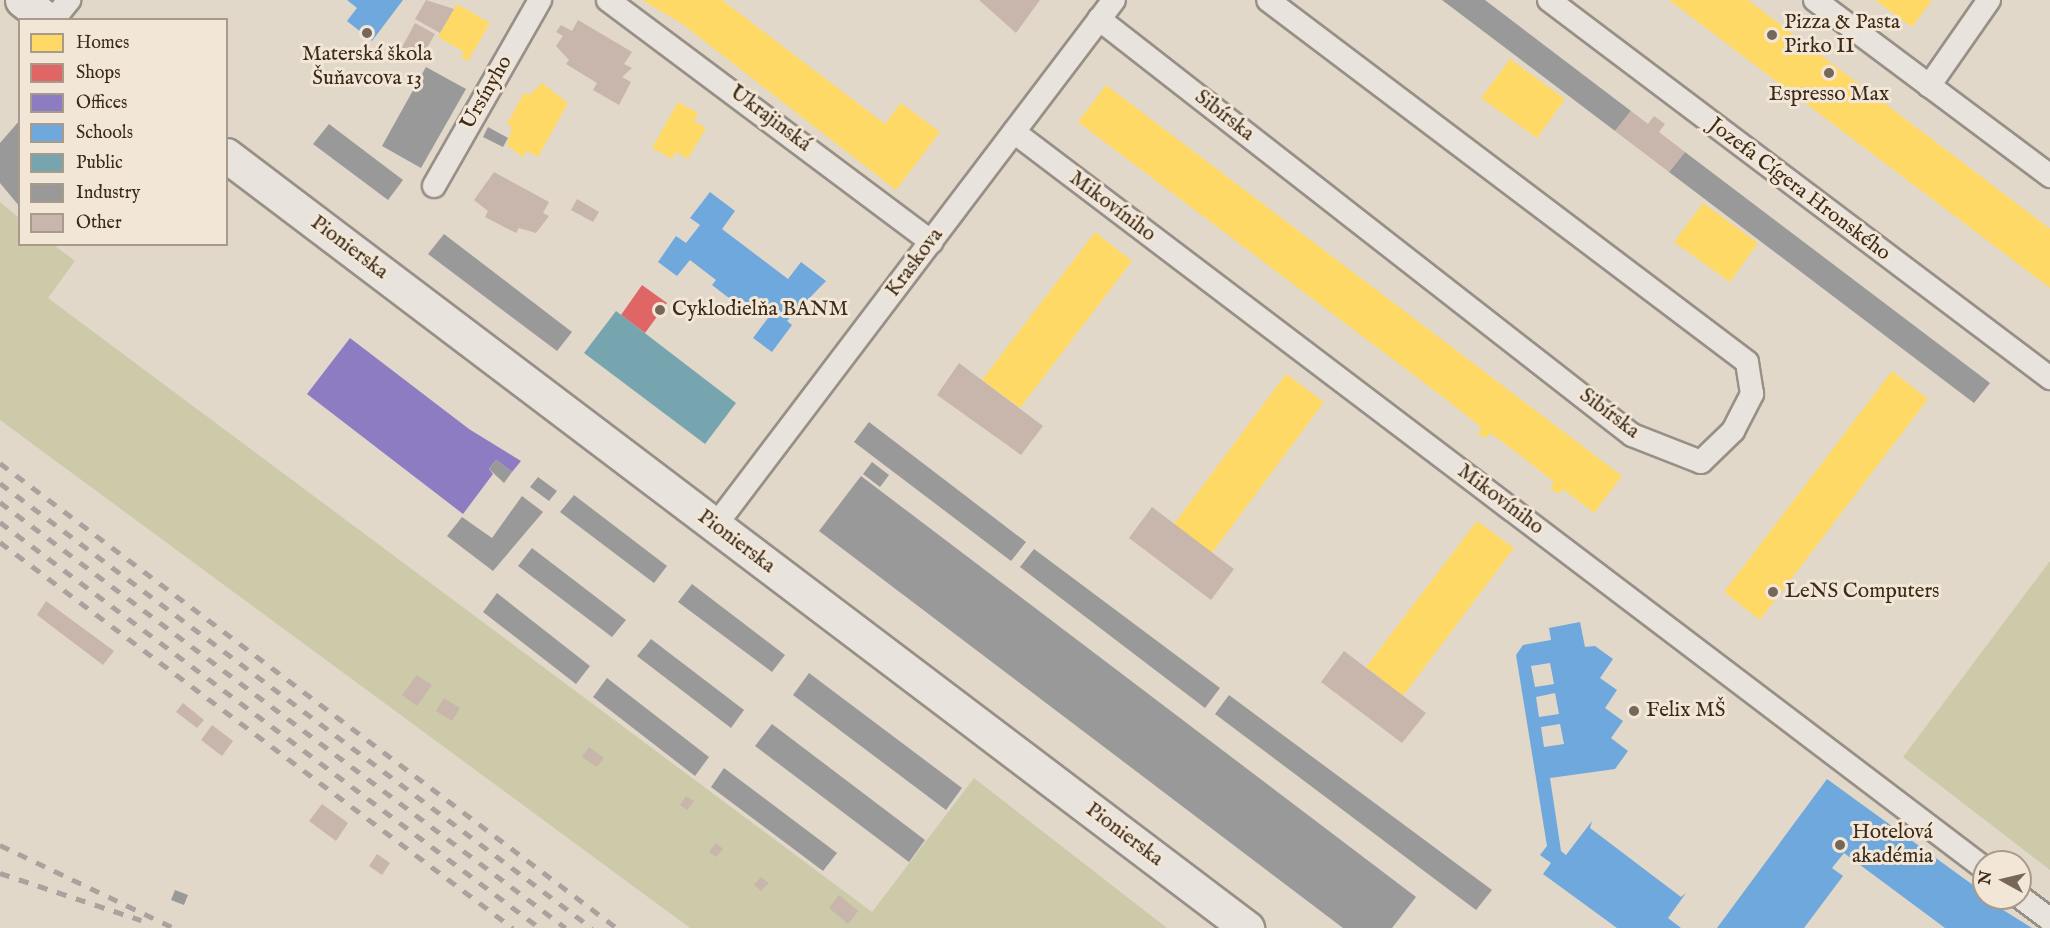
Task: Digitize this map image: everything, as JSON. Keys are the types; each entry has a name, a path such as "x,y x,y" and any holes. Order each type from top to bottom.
{"street":[{"path":"22,0 45,18"},
{"path":"55,18 69,0"},
{"name":"Ursínyho","path":"434,186 540,0"},
{"name":"Ukrajinská","path":"608,0 931,242"},
{"name":"Kraskova","path":"716,526 1114,0"},
{"name":"Sibírska","path":"1099,19 1632,435 1701,462 1733,431 1752,394 1747,362 1268,0"},
{"name":"Jozefa Cígera Hronského","path":"1549,0 2050,378"},
{"path":"1815,0 2050,176"},
{"path":"1929,86 1989,0"},
{"name":"Mikovíniho","path":"1014,132 1972,859"},
{"name":"Pionierska","path":"228,157 1247,928"},
{"path":"2032,906 2050,920"}],"shaded area":[{"path":"0,202 18,217 18,246 55,246 75,261 48,298 872,912 974,778 1167,928 690,928 0,420"},
{"path":"2050,561 2050,870 2032,856 2032,850 2024,850 1903,757"}],"building: Homes":[{"path":"642,0 722,0 885,124 901,103 940,132 896,190 681,23"},
{"path":"1669,0 1748,0 2050,229 2050,288"},
{"path":"1875,0 1932,0 1912,27"},
{"path":"457,4 490,23 468,61 461,57 464,52 438,37"},
{"path":"1510,59 1565,99 1537,138 1481,98"},
{"path":"542,83 568,103 538,157 527,151 523,157 507,145 512,127 507,124 524,93 529,95"},
{"path":"1106,85 1622,476 1594,513 1563,489 1559,494 1550,488 1554,482 1490,433 1486,438 1477,433 1482,428 1447,400 1078,122"},
{"path":"678,102 698,113 694,121 706,128 688,159 676,152 672,159 652,148"},
{"path":"1703,203 1758,243 1730,282 1674,242"},
{"path":"1095,232 1132,261 1020,408 982,380"},
{"path":"1892,371 1928,399 1760,620 1724,592"},
{"path":"1286,374 1324,402 1212,553 1174,524"},
{"path":"1477,521 1514,548 1403,696 1366,667"}],"building: Shops":[{"path":"642,285 667,303 645,333 621,315"}],"building: Offices":[{"path":"350,338 469,429 521,461 512,472 496,460 489,469 493,474 463,514 307,394"}],"building: Schools":[{"path":"347,0 403,0 372,41 347,21 357,8"},
{"path":"710,192 735,211 722,229 788,279 801,262 826,281 787,321 792,325 772,352 753,338 768,318 740,298 736,303 725,295 712,285 716,280 690,260 677,276 658,262 676,236 686,243 700,225 690,218"},
{"path":"1580,622 1585,647 1595,646 1613,659 1600,678 1617,690 1605,708 1623,721 1611,738 1628,751 1615,769 1550,778 1561,851 1566,855 1592,821 1590,828 1681,897 1686,893 1668,918 1681,928 1617,928 1543,874 1551,863 1540,855 1547,846 1516,655 1523,645 1551,640 1549,628","holes":["1550,663 1554,684 1535,687 1531,666","1555,693 1559,714 1539,717 1536,697","1560,724 1564,744 1544,747 1541,727"]},
{"path":"1827,779 1972,884 1972,910 2003,910 2032,928 1945,928 1844,853 1832,868 1843,876 1804,928 1717,928"}],"building: Public":[{"path":"616,311 736,403 705,444 584,353"}],"building: Industry":[{"path":"1442,0 1485,0 1631,111 1615,131"},
{"path":"426,67 466,89 421,168 382,146"},
{"path":"18,122 18,205 0,183 0,143"},
{"path":"329,124 403,180 388,200 313,144"},
{"path":"488,127 508,138 503,147 483,137"},
{"path":"1685,152 1990,383 1974,403 1669,172"},
{"path":"444,234 572,332 557,351 428,254"},
{"path":"869,422 1026,542 1011,561 854,442"},
{"path":"496,460 512,472 504,483 489,469"},
{"path":"872,462 889,475 880,487 863,474"},
{"path":"861,476 1416,897 1392,928 1343,928 819,531"},
{"path":"538,477 557,491 549,501 530,487"},
{"path":"574,495 667,566 654,583 560,512"},
{"path":"522,496 543,512 493,571 447,536 462,517 492,538"},
{"path":"532,548 626,620 612,637 518,566"},
{"path":"1034,549 1220,688 1205,708 1020,567"},
{"path":"692,584 785,655 772,672 678,602"},
{"path":"497,593 590,666 576,684 483,612"},
{"path":"651,639 744,710 731,728 637,656"},
{"path":"809,673 962,788 946,810 793,695"},
{"path":"607,678 709,757 695,776 593,697"},
{"path":"1229,695 1492,890 1476,910 1215,714"},
{"path":"772,724 925,840 909,862 755,746"},
{"path":"724,768 837,853 823,871 711,787"},
{"path":"175,890 188,895 184,905 171,900"}],"building: Other":[{"path":"426,0 454,9 440,33 415,19"},
{"path":"979,0 1040,0 1016,33"},
{"path":"578,20 632,52 624,64 632,68 622,77 631,82 619,105 593,90 597,83 566,64 569,60 556,46 563,36 556,32 561,25 572,31"},
{"path":"415,23 435,34 419,62 400,51"},
{"path":"1631,111 1648,124 1654,116 1665,124 1659,132 1685,152 1669,172 1615,131"},
{"path":"494,172 549,202 543,213 549,216 536,233 519,228 516,233 485,217 488,211 474,200"},
{"path":"577,199 599,212 593,222 571,210"},
{"path":"959,363 1043,426 1021,455 937,395"},
{"path":"1152,507 1234,569 1211,600 1129,538"},
{"path":"46,601 114,651 103,665 37,615"},
{"path":"1344,651 1426,713 1402,743 1321,682"},
{"path":"417,675 432,685 417,706 402,695"},
{"path":"444,698 460,708 452,721 436,711"},
{"path":"183,703 204,720 197,728 176,712"},
{"path":"212,725 233,741 222,756 201,740"},
{"path":"589,747 604,758 597,767 582,757"},
{"path":"686,796 694,801 687,810 680,805"},
{"path":"322,804 348,823 336,841 309,821"},
{"path":"716,843 723,849 716,857 709,852"},
{"path":"377,854 390,863 382,875 369,866"},
{"path":"761,877 769,883 761,891 754,885"},
{"path":"839,895 858,911 848,924 829,908"}],"railway":[{"path":"0,463 617,928"},
{"path":"0,483 592,928"},
{"path":"0,502 566,928"},
{"path":"0,522 540,928"},
{"path":"0,542 513,928"},
{"path":"0,845 174,928"},
{"path":"0,873 141,920"}],"place":[{"name":"Materská škola Šuňavcova 13","path":"367,33"},
{"name":"Pizza & Pasta Pirko II","path":"1772,35"},
{"name":"Espresso Max","path":"1829,73"},
{"name":"Cyklodielňa BANM","path":"660,310"},
{"name":"LeNS Computers","path":"1773,592"},
{"name":"Felix MŠ","path":"1634,711"},
{"name":"Hotelová akadémia","path":"1840,845"}]}
